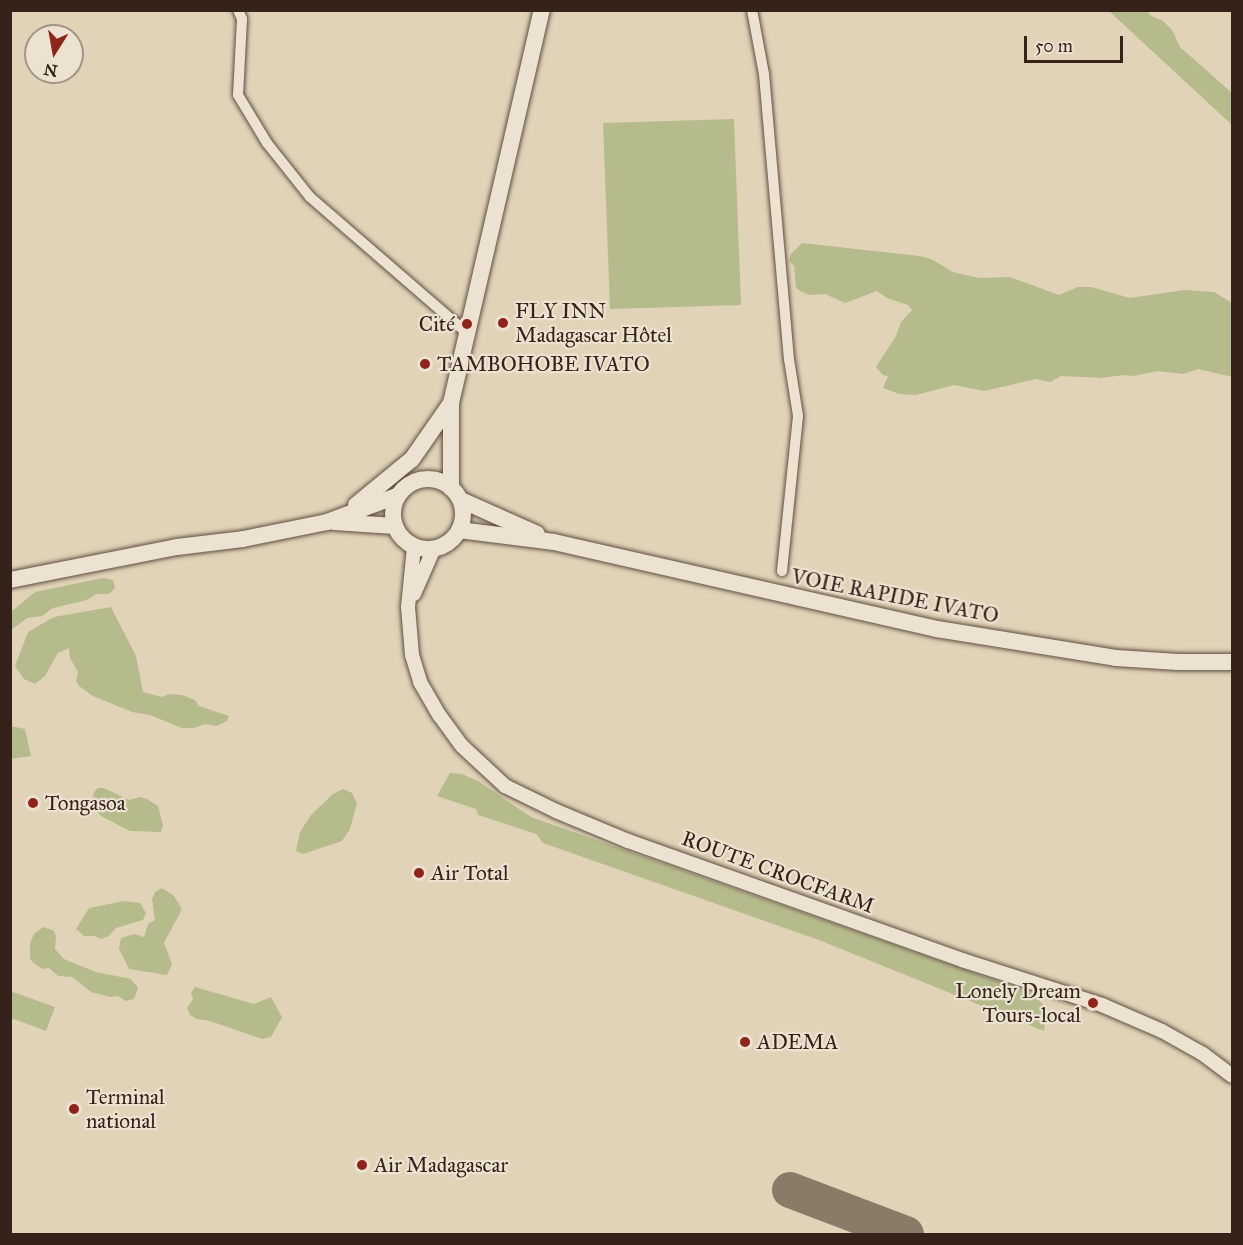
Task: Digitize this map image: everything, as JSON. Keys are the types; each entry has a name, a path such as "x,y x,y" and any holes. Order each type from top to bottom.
{"main road":[{"path":"451,404 456,494 463,515 459,530 449,542 434,548 414,547 394,526 393,510 451,404 542,10"},
{"path":"328,522 361,502 412,459 451,404"},
{"path":"10,580 46,575 177,547 243,539 328,522 403,490 422,479 438,480 456,494 554,542"},
{"path":"328,522 394,526"},
{"path":"459,530 554,542"},
{"name":"VOIE RAPIDE IVATO","path":"554,542 937,629 1116,658 1178,662 1233,662"}],"street":[{"path":"238,10 242,19 238,95 267,143 310,197 468,334"},
{"path":"752,10 764,74 789,359 798,416 782,571"},
{"name":"ROUTE CROCFARM","path":"414,547 408,607 412,655 420,682 440,716 462,746 505,786 555,811 628,841 984,967 1102,1005 1162,1031 1203,1054 1233,1076"},
{"name":"ROUTE CROCFARM","path":"408,607 434,548"}],"green space":[{"path":"1109,11 1147,11 1151,16 1162,20 1172,30 1180,47 1232,93 1232,125"},
{"path":"734,119 741,305 610,309 603,123"},
{"path":"802,243 919,256 931,259 953,272 979,278 1010,277 1059,295 1078,287 1091,287 1130,298 1184,290 1214,292 1232,303 1232,377 1198,369 1183,374 1158,371 1133,376 1101,378 1061,376 1050,382 1036,379 984,391 954,385 916,395 899,394 883,388 888,376 883,375 876,367 896,336 901,322 912,310 908,305 887,298 877,291 845,303 825,294 810,295 802,292 796,288 794,266 789,261 791,254"},
{"path":"103,578 113,580 115,588 109,594 96,594 87,600 53,608 42,616 27,618 11,630 11,612 35,592"},
{"path":"111,607 136,656 143,692 162,697 169,694 182,695 195,700 199,706 229,716 227,721 217,726 205,724 194,728 182,728 150,715 132,712 93,696 76,681 78,672 70,658 69,648 58,653 45,676 35,684 24,679 15,666 28,632 54,617"},
{"path":"10,726 25,729 31,756 11,759"},
{"path":"450,773 462,774 478,781 531,817 1025,991 1037,997 1043,1005 1046,1015 1044,1031 819,940 543,843 536,834 478,815 476,809 437,796"},
{"path":"98,788 104,788 129,800 140,797 147,799 158,806 163,825 161,832 130,831 101,816 92,803 94,792"},
{"path":"343,789 352,793 357,803 350,829 342,841 303,854 296,851 300,832 311,815 333,794"},
{"path":"162,888 174,896 182,909 164,943 172,964 167,975 129,969 119,949 121,938 134,934 144,937 148,924 155,920 152,899 155,892"},
{"path":"124,901 140,903 146,913 143,920 116,928 109,936 101,939 84,936 76,929 89,908"},
{"path":"43,927 53,930 56,936 55,949 64,959 96,972 131,979 138,988 134,999 126,1001 118,996 110,997 91,992 72,977 58,976 49,968 42,969 35,964 30,959 30,943 34,934"},
{"path":"195,987 254,1004 271,997 282,1017 271,1037 262,1039 210,1021 197,1019 190,1015 187,1008 193,999 191,993"},
{"path":"10,991 55,1007 46,1031 11,1018"}],"taxiway":[{"path":"790,1190 906,1234"}],"place":[{"name":"FLY INN Madagascar Hôtel","path":"503,323"},
{"name":"Cité","path":"467,324"},
{"name":"TAMBOHOBE IVATO","path":"425,364"},
{"name":"Tongasoa","path":"33,803"},
{"name":"Air Total","path":"419,873"},
{"name":"Lonely Dream Tours-local","path":"1093,1003"},
{"name":"ADEMA","path":"745,1042"},
{"name":"Terminal national","path":"74,1109"},
{"name":"Air Madagascar","path":"362,1165"}]}
